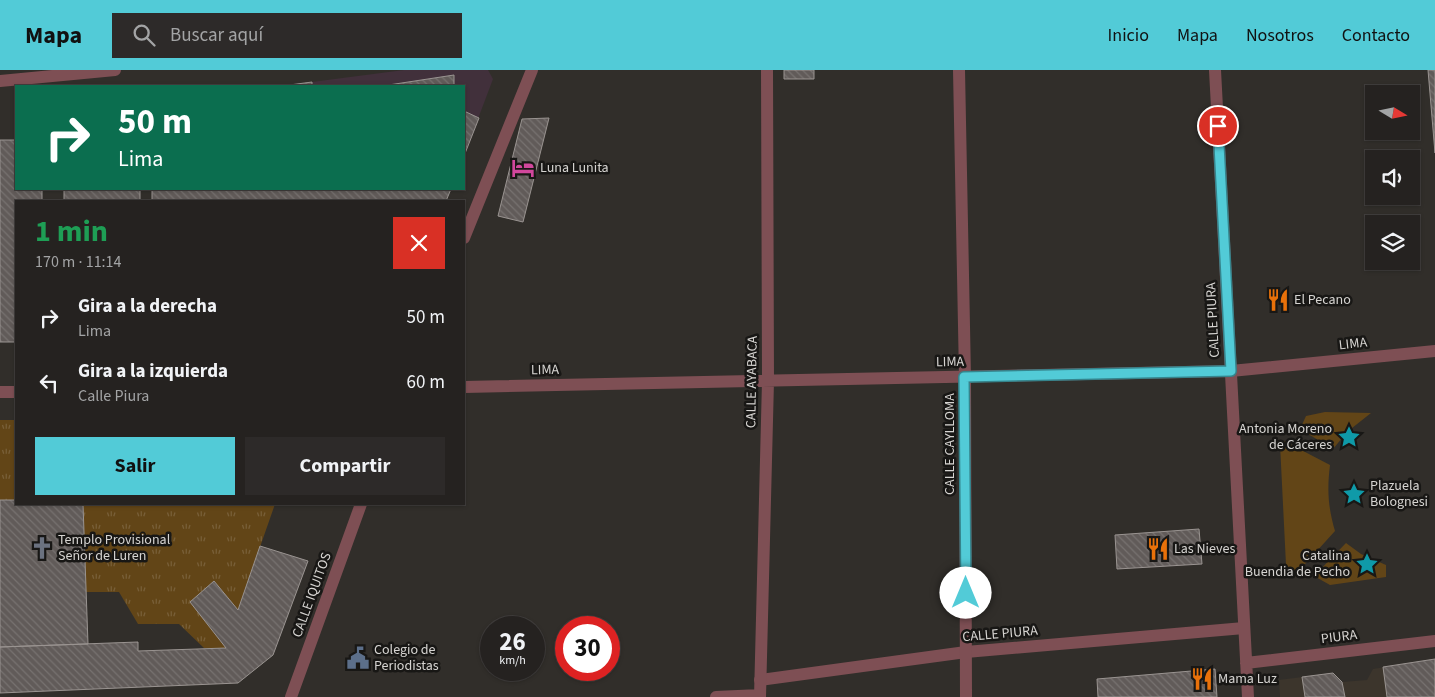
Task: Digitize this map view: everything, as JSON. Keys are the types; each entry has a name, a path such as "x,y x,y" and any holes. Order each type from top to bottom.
{"street":[{"path":"0,81 115,70"},
{"path":"465,236 532,70"},
{"name":"CALLE AYABACA","path":"760,696 768,381 767,70"},
{"name":"CALLE CAYLLOMA","path":"959,70 964,377 966,697"},
{"name":"CALLE PIURA","path":"1215,70 1248,697"},
{"name":"LIMA","path":"465,387 1231,371 1435,351"},
{"path":"0,392 15,392"},
{"name":"CALLE IQUITOS","path":"290,697 361,505"},
{"name":"CALLE PIURA","path":"760,680 966,652 1244,628"},
{"name":"PIURA","path":"1246,662 1435,640"},
{"path":"716,697 760,696"}],"shaded area":[{"path":"404,70 488,70 493,79 465,153 465,85 289,85"},
{"path":"1435,659 1435,697 1280,697 1279,680 1333,673 1342,682 1367,680 1373,669"}],"green space":[{"path":"1325,412 1371,413 1347,432 1333,449 1300,429 1306,416"},
{"path":"0,420 15,420 15,500 0,500"},
{"path":"1284,441 1330,465 1329,498 1335,531 1296,574 1286,565 1280,444"},
{"path":"83,505 275,505 238,610 214,581 191,602 226,648 204,648 179,624 138,624 119,592 86,592"},
{"path":"1346,543 1361,554 1386,565 1386,577 1330,585 1314,576"}],"building":[{"path":"784,70 814,70 814,79 784,79"},
{"path":"1428,70 1435,70 1435,153"},
{"path":"454,75 454,85 389,85"},
{"path":"312,82 312,85 290,85"},
{"path":"465,111 479,118 465,153"},
{"name":"Luna Lunita","path":"549,118 523,222 498,216 522,119"},
{"path":"0,140 15,140 15,190 42,190 42,200 15,200 15,342 0,342"},
{"path":"64,190 140,190 140,200 64,200"},
{"path":"152,190 451,190 446,200 152,200"},
{"name":"Templo Provisional Señor de Luren","path":"0,500 15,500 15,505 83,505 88,644 0,647"},
{"name":"Las Nieves","path":"1199,529 1202,564 1117,569 1115,535"},
{"path":"260,546 308,561 273,655 238,683 0,693 0,647 138,642 138,651 226,648 190,602 214,581 238,610"},
{"path":"1435,659 1435,697 1387,697 1383,667"},
{"path":"1215,669 1217,697 1098,697 1097,679"},
{"path":"1333,673 1342,682 1345,697 1305,697 1302,677"}],"place":[{"name":"Luna Lunita","path":"523,168"},
{"name":"El Pecano","path":"1278,300"},
{"name":"Antonia Moreno de Cáceres","path":"1349,437"},
{"name":"Plazuela Bolognesi","path":"1354,494"},
{"name":"Templo Provisional Señor de Luren","path":"42,548"},
{"name":"Las Nieves","path":"1158,549"},
{"name":"Catalina Buendia de Pecho","path":"1367,564"},
{"name":"Colegio de Periodistas","path":"358,658"},
{"name":"Mama Luz","path":"1202,679"}],"route":[{"path":"966,593 964,377 1231,371 1218,126"}]}
